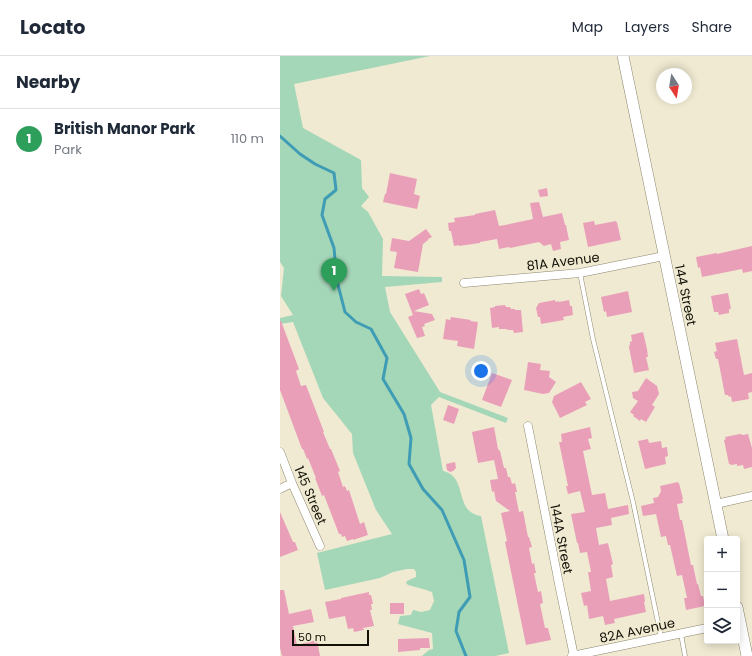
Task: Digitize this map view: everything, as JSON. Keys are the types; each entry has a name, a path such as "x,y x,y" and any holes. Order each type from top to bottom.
{"main road":[{"name":"144 Street","path":"623,56 722,536"},
{"path":"740,629 747,656"}],"street":[{"name":"81A Avenue","path":"464,283 580,274 664,256"},
{"name":"144A Street","path":"528,426 573,656"},
{"name":"145 Street","path":"280,452 320,546"},
{"path":"280,488 292,483"},
{"path":"716,504 752,496"},
{"name":"82A Avenue","path":"573,656 704,629"}],"lane":[{"path":"580,274 593,339 633,502 661,637"},
{"path":"681,633 685,656"}],"green space":[{"path":"280,56 430,56 294,84 303,128 361,160 362,188 369,197 361,206 368,212 383,239 382,276 442,277 442,282 385,287 390,312 440,392 508,418 506,423 439,397 431,405 443,471 451,474 456,480 467,508 472,513 481,516 509,653 495,656 422,656 429,650 433,649 432,633 398,624 400,616 411,615 413,610 421,612 430,610 434,601 432,592 408,585 406,583 407,581 416,577 416,572 414,569 393,572 380,578 325,590 317,553 392,534 376,510 353,453 352,434 323,398 293,322 280,324 280,318 293,315 281,296 284,268 280,262"}],"building":[{"path":"390,173 417,179 414,194 420,196 417,209 383,202"},
{"path":"547,188 548,196 540,197 538,190"},
{"path":"539,202 543,217 562,213 569,240 560,242 561,249 553,251 551,244 544,246 539,242 499,249 497,239 480,243 454,246 448,223 455,222 454,218 495,210 499,226 505,225 533,219 530,203"},
{"path":"594,221 595,225 616,221 621,240 588,247 583,223"},
{"path":"426,229 432,237 423,244 418,272 394,268 397,252 390,251 392,238 409,241"},
{"path":"752,246 752,271 743,273 742,269 702,277 700,267 698,268 696,257"},
{"path":"419,289 421,294 424,293 429,305 414,311 432,314 435,320 424,324 425,326 422,327 425,336 417,338 408,317 413,315 405,294"},
{"path":"628,291 632,312 607,317 606,311 604,312 601,297"},
{"path":"728,293 731,309 729,309 729,313 719,315 718,312 714,312 711,296"},
{"path":"555,300 556,302 559,302 569,300 570,306 572,306 573,315 563,317 564,320 541,324 536,308 539,303"},
{"path":"505,305 511,309 521,310 523,332 514,333 513,330 499,329 499,327 492,328 490,308"},
{"path":"451,317 478,322 474,349 457,346 458,341 443,339 446,319 450,320"},
{"path":"280,321 299,369 296,371 301,386 306,385 323,432 340,471 338,472 343,487 345,486 347,491 349,490 360,524 364,522 368,535 347,541 345,536 342,537 341,534 339,534 324,495 322,496 308,458 307,459 302,449 280,390"},
{"path":"643,332 647,349 648,357 646,357 649,370 634,373 629,347 630,342 632,341 631,335"},
{"path":"737,339 744,375 752,373 752,392 748,393 749,399 732,402 731,396 729,397 728,395 725,395 718,359 716,359 714,352 717,351 715,343"},
{"path":"528,362 541,364 540,370 550,371 549,377 556,382 549,393 543,394 524,390"},
{"path":"492,373 512,380 501,407 482,400"},
{"path":"646,378 657,386 659,394 652,405 655,407 646,422 641,419 640,421 630,412 638,401 633,398 632,392 638,391"},
{"path":"581,382 591,399 585,402 587,405 560,418 552,402 554,396"},
{"path":"448,405 459,409 454,424 443,420"},
{"path":"494,427 498,449 500,451 504,468 506,468 508,477 510,477 512,484 515,483 517,492 515,492 519,512 523,511 528,537 532,547 529,548 532,564 534,563 536,573 534,573 538,592 541,591 543,603 540,604 545,628 548,628 551,640 526,645 505,542 507,541 501,513 510,511 496,501 494,491 492,492 490,480 498,479 494,460 478,463 472,432"},
{"path":"590,427 592,438 588,439 591,449 583,451 592,495 605,493 608,509 628,505 629,514 611,518 612,525 596,528 599,545 608,543 613,564 611,565 613,577 606,579 610,601 644,594 646,612 614,619 615,623 605,625 603,616 589,619 587,605 584,606 581,593 591,591 588,572 591,572 587,552 580,553 571,514 585,512 580,491 568,494 566,486 568,486 559,442 562,442 561,434"},
{"path":"748,434 752,448 752,467 744,469 743,465 737,466 737,464 729,464 724,440 726,439 725,437"},
{"path":"648,439 649,443 661,441 662,448 667,447 668,456 665,457 666,464 645,469 638,441"},
{"path":"455,462 456,468 453,471 450,472 447,470 446,464"},
{"path":"679,483 683,499 683,503 677,504 680,520 682,520 691,565 693,565 701,596 703,596 704,606 686,610 684,598 687,598 682,575 677,576 670,545 668,545 666,536 661,537 656,514 643,516 641,506 654,503 653,498 658,497 661,491 660,486"},
{"path":"280,512 298,550 280,557"},
{"path":"280,590 284,590 289,614 311,609 314,622 293,626 297,645 317,640 320,656 282,656 280,648"},
{"path":"369,592 373,604 371,604 372,610 370,610 374,626 363,628 364,630 354,632 353,628 348,629 345,616 329,619 325,602"},
{"path":"390,603 404,603 404,614 390,614"},
{"path":"429,638 430,648 420,648 420,650 398,652 398,639"}],"waterway":[{"path":"280,136 300,154 315,164 334,173 336,190 325,199 322,215 334,248 337,281 345,312 356,322 371,329 387,358 383,379 404,414 411,438 409,464 423,489 442,510 464,560 470,597 459,612 456,631 466,656"}],"place":[{"name":"British Manor Park","path":"334,291"}]}
